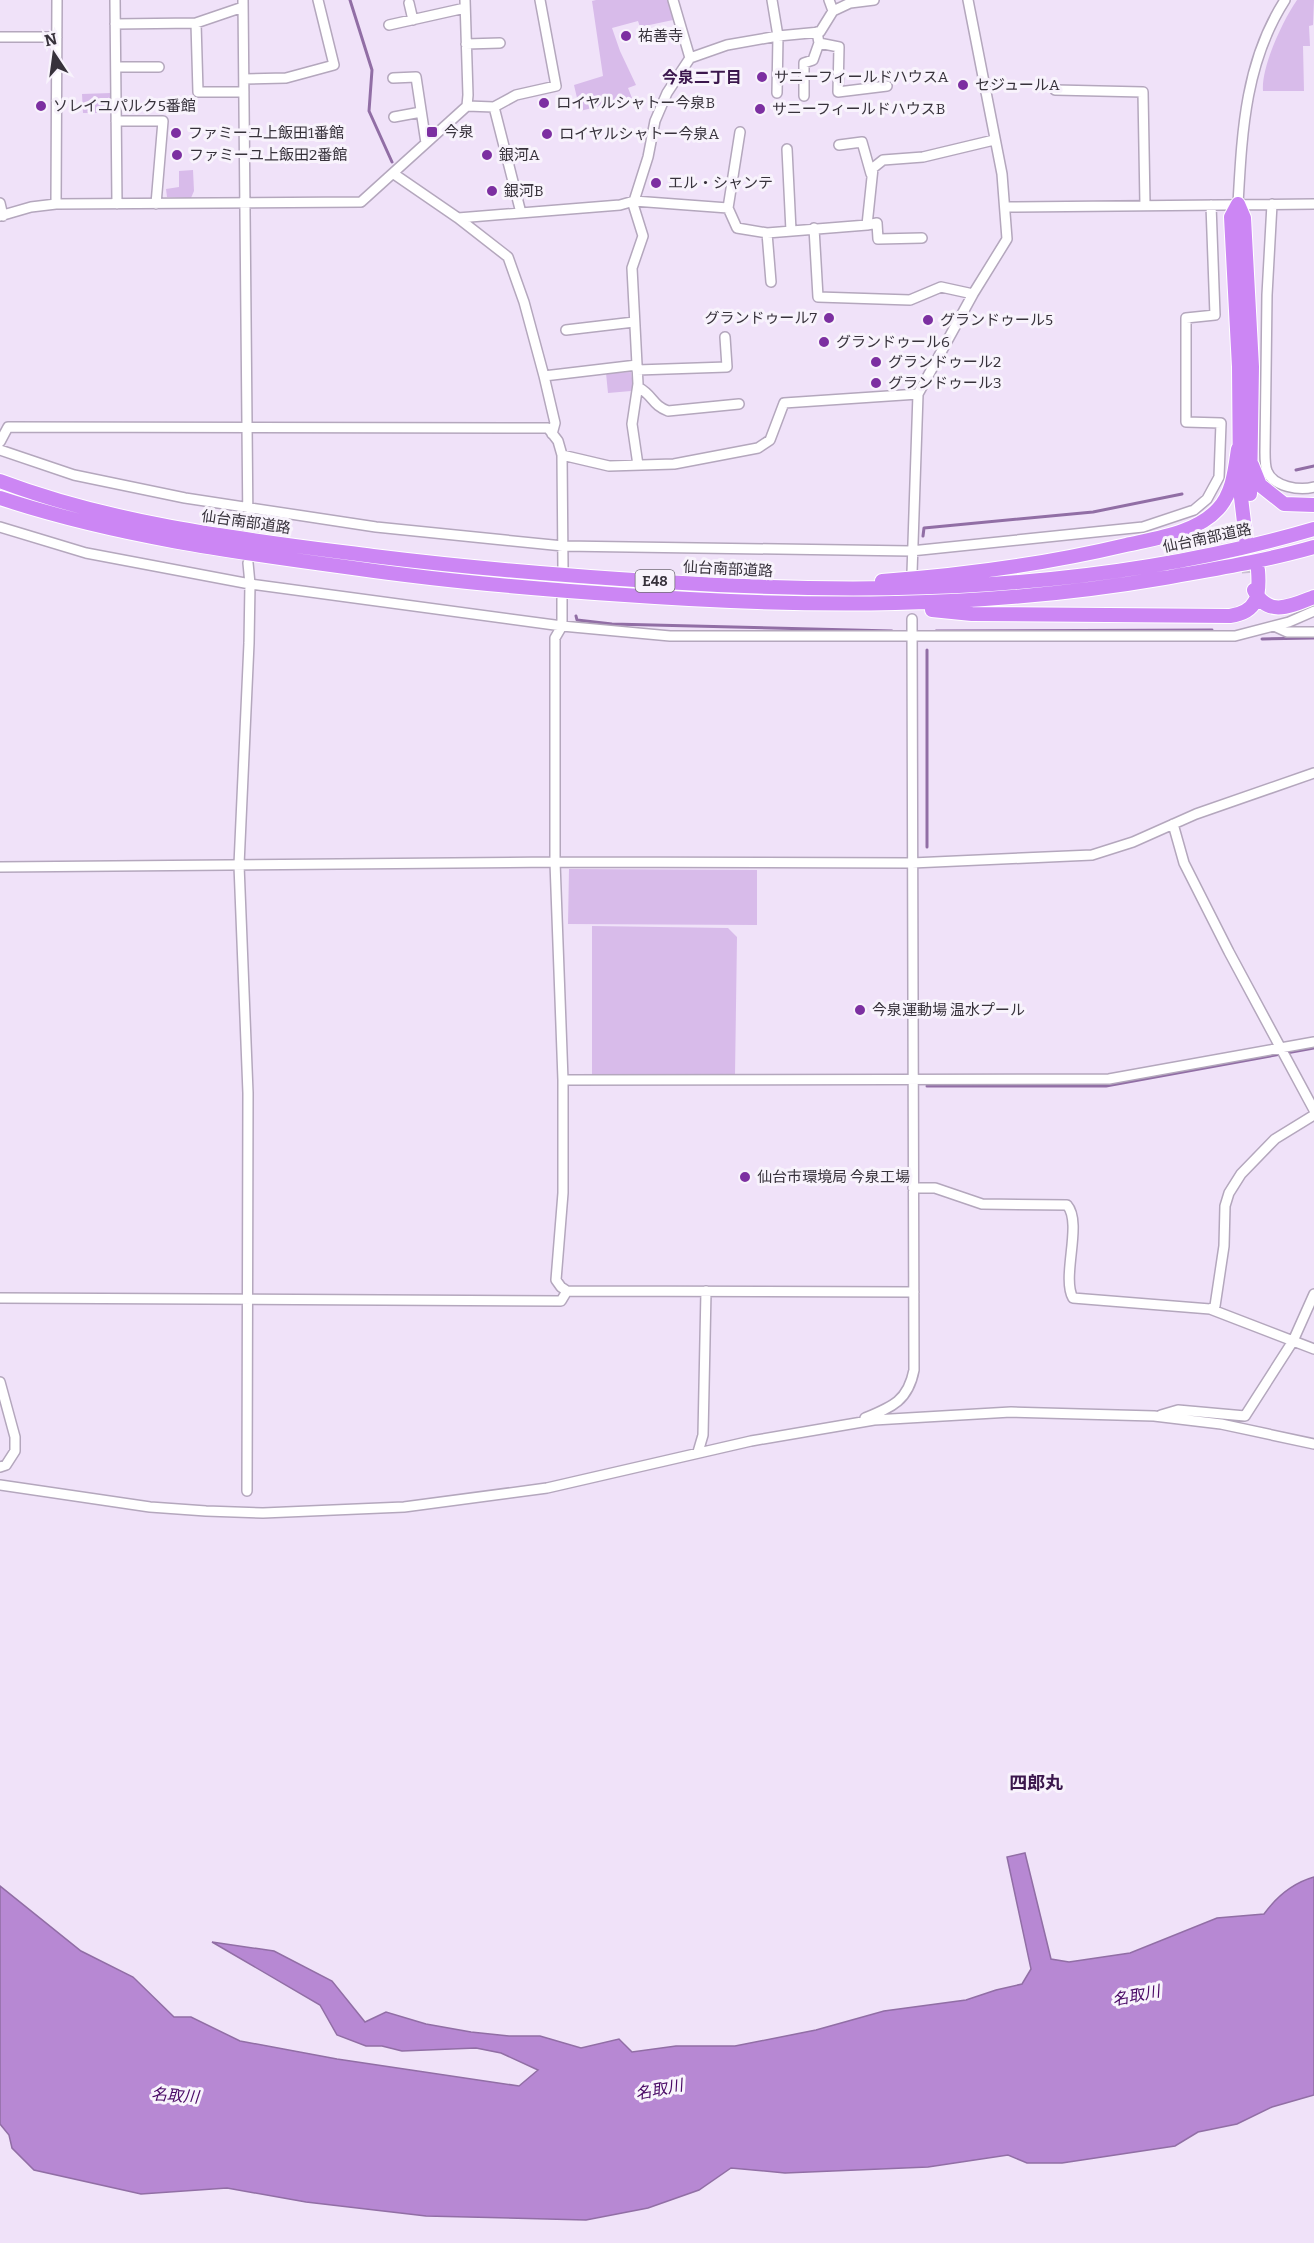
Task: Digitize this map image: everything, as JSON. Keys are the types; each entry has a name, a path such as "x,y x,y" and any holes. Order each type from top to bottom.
{"highway":[{"path":"1238,204 1231,217 1244,449 1240,489 1250,538"},
{"path":"1244,449 1260,484 1284,504 1314,505"},
{"path":"757,588 893,580 982,571 1045,562 1161,537 1206,520 1220,507 1229,493 1244,449"},
{"name":"仙台南部道路","path":"0,482 64,502 114,514 170,527 233,537 537,574 757,588 930,589 1058,580 1175,562 1230,551 1314,529"},
{"name":"仙台南部道路","path":"0,498 66,518 137,535 242,553 412,576 546,590 776,603 882,604 1008,599 1070,592 1232,567 1314,547"},
{"path":"1254,572 1258,597 1267,606 1287,607 1314,597"},
{"path":"882,604 972,614 1207,617 1240,615 1251,609 1258,597"}],"street":[{"path":"56,204 57,0"},
{"path":"115,0 117,204"},
{"path":"244,79 286,78 334,65 318,0"},
{"path":"467,106 494,107 516,95 556,86 540,0"},
{"path":"673,0 690,58"},
{"path":"772,0 778,36 777,93"},
{"path":"830,0 833,11"},
{"path":"638,465 632,424 638,387 632,268 643,236 633,204 648,158 655,121 667,93 690,58 727,45 778,36 820,32 833,11 850,3 874,0"},
{"path":"912,573 918,394 1007,239 1002,174 968,0"},
{"path":"1238,204 1246,101 1256,60 1274,18 1285,0"},
{"path":"409,3 413,20"},
{"path":"115,24 196,22 243,4 247,203 248,531"},
{"path":"0,203 1,216 31,207 56,204 361,202 467,106 465,4 389,25"},
{"path":"196,22 198,92 244,92"},
{"path":"804,96 804,63 813,60 819,43 817,32"},
{"path":"0,37 57,38"},
{"path":"466,44 500,43"},
{"path":"819,43 839,47 838,92 887,86"},
{"path":"116,67 159,67"},
{"path":"393,78 416,77 426,143"},
{"path":"1055,90 1143,92 1145,205"},
{"path":"494,107 521,213"},
{"path":"394,117 421,112"},
{"path":"116,121 163,121 156,204"},
{"path":"740,132 728,208 737,228 767,233 877,223 878,239 922,238"},
{"path":"867,225 873,168 883,160 923,157 994,140"},
{"path":"839,145 862,142 872,176"},
{"path":"787,149 791,231"},
{"path":"394,174 458,218 508,257 524,302 544,376 555,423 552,434"},
{"path":"458,218 620,205 634,201 728,208"},
{"path":"1272,204 1267,295 1264,452 1267,472 1278,484 1306,489 1314,487"},
{"path":"1006,207 1314,204"},
{"path":"0,450 74,475 185,498 376,527 563,546 911,551 1143,527 1194,510 1207,499 1219,477 1221,423 1186,422 1186,318 1215,315 1211,205"},
{"path":"814,228 818,297 910,300 941,287 974,294"},
{"path":"767,233 771,282"},
{"path":"566,330 634,322"},
{"path":"544,376 637,367 727,367 725,337"},
{"path":"638,387 650,394 658,407 668,411 739,404"},
{"path":"562,455 609,466 674,464 758,448 770,440 784,403 918,394"},
{"path":"0,442 9,427 511,427 548,429 558,441 562,455 563,567"},
{"path":"0,527 86,553 250,584 562,626 670,636 912,638 1235,636 1289,622 1314,611"},
{"path":"247,1491 248,1093 239,865 250,584 248,563"},
{"path":"562,599 562,626 555,638 555,862 563,1080 563,1193 556,1280 561,1287 567,1290 914,1292"},
{"path":"846,1426 891,1406 905,1396 912,1384 914,1370 917,1188 913,1079 912,618"},
{"path":"1274,626 1287,632 1314,632"},
{"path":"0,867 555,862 912,863 1092,855 1133,842 1196,813 1314,773"},
{"path":"1173,824 1184,863 1314,1110"},
{"path":"563,1080 1109,1079 1283,1052 1314,1042"},
{"path":"1210,1309 1215,1306 1224,1246 1224,1206 1229,1193 1241,1174 1275,1139 1314,1115"},
{"path":"917,1188 935,1188 982,1204 1067,1205 1072,1213 1069,1292 1073,1298 1210,1309 1314,1349"},
{"path":"0,1298 561,1300 567,1290"},
{"path":"698,1452 703,1435 706,1291"},
{"path":"1159,1416 1178,1410 1245,1416 1293,1341 1314,1294"},
{"path":"0,1382 15,1437 15,1451 6,1465 0,1467"},
{"path":"0,1485 150,1507 206,1512 262,1513 404,1507 547,1488 751,1441 885,1419 1011,1412 1159,1416 1221,1424 1314,1444"}],"shaded area":[{"path":"668,0 673,20 640,27 638,21 612,28 636,85 628,88 632,98 580,111 574,85 603,76 592,1"},
{"path":"1297,0 1314,0 1313,25 1309,26 1310,46 1303,46 1304,91 1263,91 1269,57"},
{"path":"111,93 112,113 83,113 82,94"},
{"path":"193,170 194,191 191,198 167,197 166,189 179,187 179,171"},
{"path":"631,372 633,385 631,391 608,393 606,373"},
{"path":"569,869 757,870 757,925 568,924"},
{"path":"592,926 728,928 737,937 735,1075 592,1075"}],"water":[{"name":"名取川","path":"1025,1853 1051,1959 1069,1962 1130,1953 1217,1918 1264,1914 1286,1891 1314,1877 1314,2095 1272,2107 1237,2124 1198,2132 1175,2146 1062,2163 1027,2163 1008,2155 928,2167 785,2173 731,2168 699,2190 648,2208 586,2220 426,2216 306,2202 227,2188 141,2194 34,2170 12,2148 9,2135 0,2124 0,1886 81,1951 133,1977 174,2017 191,2017 240,2041 337,2059 519,2086 538,2070 501,2053 476,2048 402,2051 382,2046 366,2046 337,2035 320,2005 212,1942 274,1951 332,1981 365,2022 386,2012 426,2024 509,2036 540,2036 581,2048 619,2039 632,2052 676,2046 735,2046 816,2030 884,2011 966,2000 1022,1984 1031,1969 1007,1857"}],"waterway":[{"path":"350,0 372,70 369,111 392,162"},
{"path":"1296,470 1314,466"},
{"path":"923,536 924,528 1093,512 1182,494"},
{"path":"576,616 577,620 612,624 892,631"},
{"path":"936,631 1212,630"},
{"path":"1262,639 1314,638"},
{"path":"927,650 927,847"},
{"path":"927,1086 1106,1086 1314,1048"}],"tunnel":[{"path":"1246,539 1249,573"}],"place":[{"name":"祐善寺","path":"626,36"},
{"name":"サニーフィールドハウスA","path":"762,77"},
{"name":"セジュールA","path":"963,85"},
{"name":"ロイヤルシャトー今泉B","path":"544,103"},
{"name":"ソレイユパルク5番館","path":"41,106"},
{"name":"サニーフィールドハウスB","path":"760,109"},
{"name":"今泉","path":"432,132"},
{"name":"ファミーユ上飯田1番館","path":"176,133"},
{"name":"ロイヤルシャトー今泉A","path":"547,134"},
{"name":"ファミーユ上飯田2番館","path":"177,155"},
{"name":"銀河A","path":"487,155"},
{"name":"エル・シャンテ","path":"656,183"},
{"name":"銀河B","path":"492,191"},
{"name":"グランドゥール7","path":"829,318"},
{"name":"グランドゥール5","path":"928,320"},
{"name":"グランドゥール6","path":"824,342"},
{"name":"グランドゥール2","path":"876,362"},
{"name":"グランドゥール3","path":"876,383"},
{"name":"今泉運動場 温水プール","path":"860,1010"},
{"name":"仙台市環境局 今泉工場","path":"745,1177"}],"district":[{"name":"今泉二丁目","path":"702,77"},
{"name":"四郎丸","path":"1036,1783"}]}
